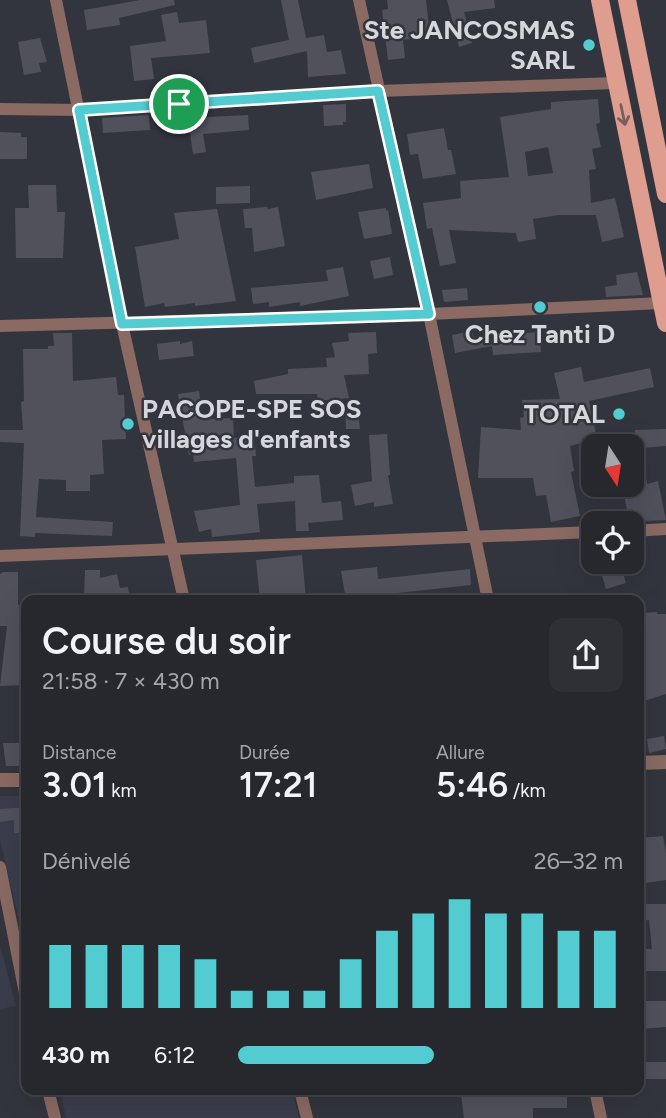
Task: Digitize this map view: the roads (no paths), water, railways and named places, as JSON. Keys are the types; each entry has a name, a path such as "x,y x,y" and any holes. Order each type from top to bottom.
{"main road":[{"path":"600,0 666,323"},
{"path":"627,0 666,194"},
{"path":"633,31 639,0"}],"street":[{"path":"56,0 122,324 183,595"},
{"path":"359,0 429,314 487,595"},
{"path":"0,109 79,110 378,91 616,83"},
{"path":"0,326 429,314 662,303"},
{"path":"644,530 666,529"},
{"path":"0,556 581,533"},
{"path":"644,763 666,762"},
{"path":"0,780 21,780"},
{"path":"0,867 21,973"},
{"path":"49,1095 55,1118"},
{"path":"301,1095 307,1118"},
{"path":"596,1095 601,1118"}],"place":[{"name":"Ste JANCOSMAS SARL","path":"589,45"},
{"name":"Chez Tanti D","path":"540,307"},
{"name":"TOTAL","path":"619,414"},
{"name":"PACOPE-SPE SOS villages d'enfants","path":"128,424"}]}
